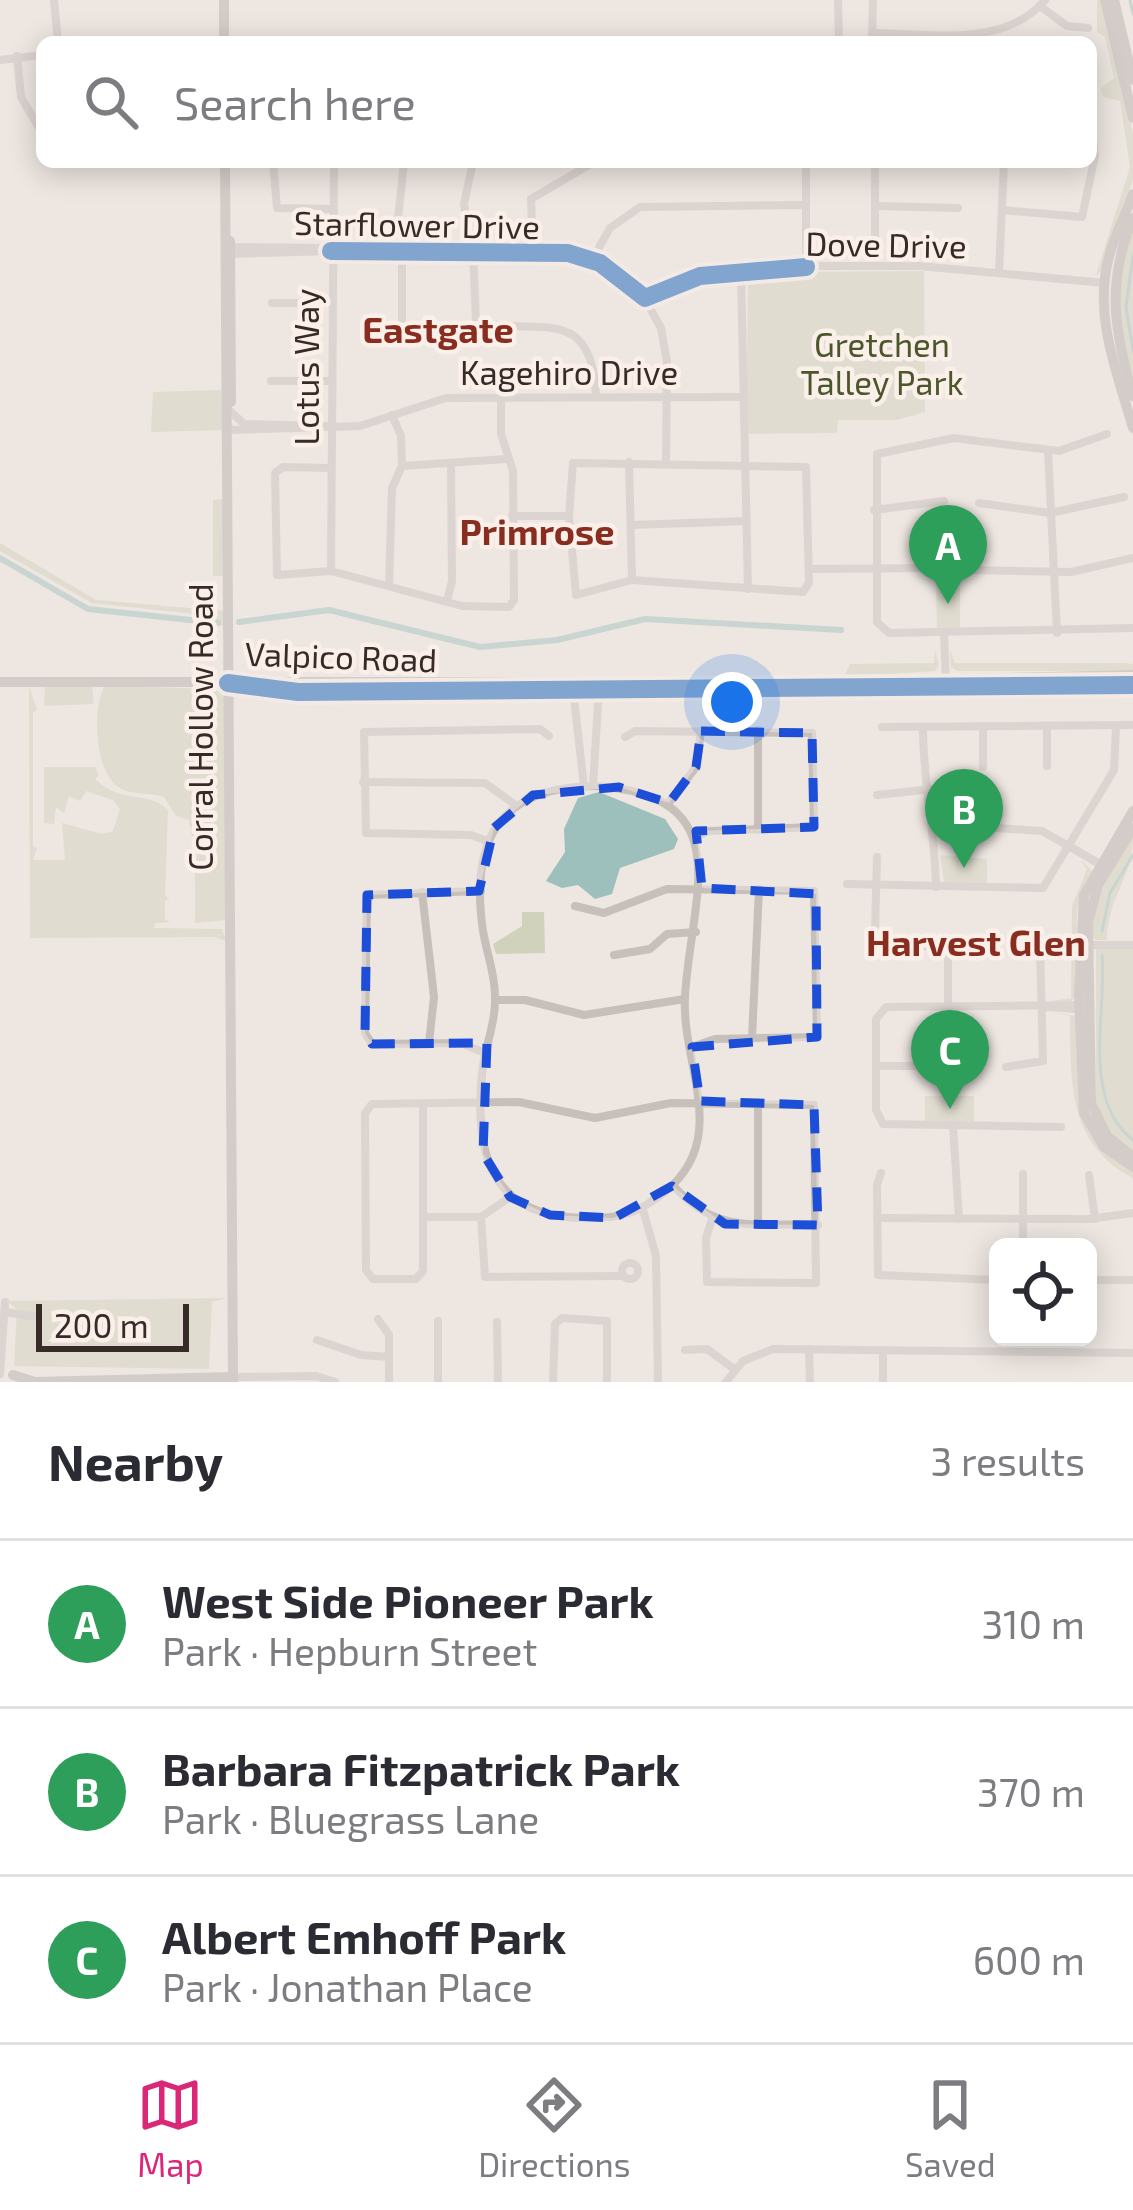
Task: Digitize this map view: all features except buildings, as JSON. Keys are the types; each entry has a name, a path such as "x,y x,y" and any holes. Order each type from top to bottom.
{"main road":[{"path":"224,0 224,36"},
{"path":"1110,0 1133,80"},
{"path":"1110,0 1133,118"},
{"path":"225,168 231,412 227,481"},
{"path":"1133,194 1107,281 1133,428"},
{"path":"1107,281 1133,218"},
{"name":"Corral Hollow Road","path":"228,250 223,357 230,1380"},
{"name":"Valpico Road","path":"0,684 228,683 298,692 1133,675"},
{"name":"Valpico Road","path":"945,681 1133,685"},
{"path":"1133,812 1091,902 1082,1007 1084,1113 1104,1147 1133,1167"},
{"path":"1104,866 1133,828"},
{"path":"1082,1007 1090,1102 1107,1136 1133,1157"},
{"path":"10,1376 34,1382 230,1380"}],"street":[{"path":"54,0 57,36"},
{"path":"838,0 839,36"},
{"path":"872,36 873,0"},
{"path":"897,36 997,32 1043,3 1066,26 1088,28"},
{"path":"0,60 36,55"},
{"path":"17,56 21,97 36,123"},
{"path":"273,168 275,206 333,209"},
{"name":"Lotus Way","path":"331,571 334,168"},
{"path":"397,228 403,168"},
{"path":"468,228 464,204 472,168"},
{"path":"533,250 531,199 584,168"},
{"path":"806,168 806,267"},
{"path":"875,168 875,266"},
{"path":"999,272 1004,168"},
{"path":"1002,210 1077,219 1084,213 1091,168"},
{"path":"592,260 610,228 640,207 806,206"},
{"path":"876,206 958,208"},
{"name":"Starflower Drive","path":"228,250 533,250 592,260 624,278 645,298"},
{"path":"473,250 476,322 564,330 588,356 596,396"},
{"path":"402,251 402,337"},
{"name":"Dove Drive","path":"645,298 685,279 806,267 875,266 1107,281"},
{"path":"741,274 748,590"},
{"path":"645,298 664,339 666,461"},
{"path":"272,303 331,303"},
{"path":"223,357 231,430 331,427"},
{"path":"271,381 331,381"},
{"path":"332,468 283,467 273,483 274,572 285,577 331,571 447,601 509,607 514,600 513,471 501,434 501,397"},
{"name":"Kagehiro Drive","path":"331,427 370,424 434,399 741,397"},
{"path":"231,412 244,424 331,427"},
{"path":"388,586 392,488 403,466 401,436 392,416"},
{"path":"1107,434 1048,451 954,438 878,454 874,510 880,630 1058,633 1133,628"},
{"path":"1048,451 1058,633"},
{"path":"403,466 506,459"},
{"path":"629,462 632,580"},
{"path":"629,462 806,467 807,588 799,593 632,580 576,595 569,465 629,462"},
{"path":"447,601 452,581 451,465"},
{"path":"979,503 1050,513 1124,497"},
{"path":"874,510 944,501"},
{"path":"512,516 569,516"},
{"path":"631,525 747,521"},
{"path":"965,570 1053,572 1131,562"},
{"path":"809,568 932,568"},
{"path":"944,633 945,681"},
{"path":"588,786 599,727 599,686"},
{"path":"572,687 588,786"},
{"path":"848,884 1043,888 1114,770 1116,725"},
{"path":"882,727 1133,725"},
{"path":"983,726 983,767"},
{"path":"1047,726 1047,766"},
{"path":"578,732 592,734 599,727"},
{"path":"923,727 923,790 935,842 935,887"},
{"path":"487,841 471,835 366,833 364,732 540,729 549,736"},
{"path":"625,737 635,730 812,733 814,826 710,831 694,837"},
{"path":"758,730 758,830"},
{"path":"668,804 696,767 701,731"},
{"path":"363,782 485,783 514,804"},
{"path":"588,786 632,788 668,804 694,837 700,888 685,999 700,1101 698,1151 673,1185 643,1210 614,1218 550,1215 510,1197 483,1153 485,1053 495,1000 481,891 487,841 514,804 546,791 588,786"},
{"path":"877,794 923,790"},
{"path":"995,827 1042,830 1104,866"},
{"path":"877,857 875,933 882,946 980,946"},
{"path":"574,905 604,913 667,889 814,890 817,1037 715,1039 692,1047"},
{"path":"752,1038 759,889"},
{"path":"481,891 367,895 367,1040 470,1044 485,1053"},
{"path":"422,892 434,997 429,1043"},
{"path":"614,955 650,950 674,932 696,932"},
{"path":"1084,945 1133,944"},
{"path":"948,947 948,1007"},
{"path":"1006,1067 1040,1065 1040,949"},
{"path":"495,1000 525,1000 584,1015 685,999"},
{"path":"1061,1127 883,1124 876,1110 880,1010 1082,1007"},
{"path":"876,1066 943,1066"},
{"path":"423,1104 421,1276 368,1277 367,1107 423,1104 518,1102 595,1118 700,1101 814,1105 816,1283 707,1282 706,1238 712,1219"},
{"path":"758,1102 758,1224"},
{"path":"953,1126 959,1219"},
{"path":"881,1174 877,1269 884,1277 989,1280"},
{"path":"1023,1238 1024,1174"},
{"path":"1089,1175 1095,1219"},
{"path":"673,1185 712,1219 818,1225"},
{"path":"424,1217 481,1217 510,1197"},
{"path":"643,1210 656,1256 658,1382"},
{"path":"877,1218 1095,1219 1133,1213"},
{"path":"481,1217 485,1277 624,1276"},
{"path":"1097,1280 1133,1280"},
{"path":"10,1376 5,1307 37,1317"},
{"path":"554,1382 555,1324 562,1318 607,1322 607,1382"},
{"path":"378,1319 388,1335 389,1382"},
{"path":"438,1321 438,1382"},
{"path":"497,1322 498,1382"},
{"path":"317,1340 361,1355 389,1357"},
{"path":"685,1350 707,1349 734,1369"},
{"path":"809,1349 810,1382"},
{"path":"883,1350 883,1382"},
{"path":"726,1382 734,1369 764,1351 1133,1352"},
{"path":"230,1380 316,1376 335,1382"}],"highlighted area":[{"path":"701,731 812,733 814,827 696,831 702,888 816,894 817,1037 692,1047 700,1101 814,1105 818,1225 725,1224 672,1186 614,1218 550,1215 510,1197 483,1153 487,1043 372,1044 365,1033 367,895 479,891 494,828 533,795 619,787 669,803 696,767"}],"green space":[{"path":"1097,0 1102,0 1133,134 1133,180 1103,270 1096,275 1130,167 1120,101 1103,97 1101,88 1114,78 1105,37 1097,32"},
{"path":"1133,227 1133,375 1120,341 1118,301 1122,262"},
{"name":"Gretchen Talley Park","path":"924,271 925,412 897,420 838,420 837,433 746,434 748,281 789,272"},
{"path":"221,390 222,430 151,432 153,392"},
{"path":"224,499 224,576 213,576 213,500"},
{"path":"0,543 96,600 225,611 225,626 218,625 214,616 92,603 0,551"},
{"path":"941,569 955,569 960,578 960,628 937,628 936,576"},
{"path":"935,650 939,665 935,671 844,677 850,664 934,663"},
{"path":"950,650 955,663 1125,663 1133,664 1133,671 957,671 951,667"},
{"path":"29,686 37,710 33,712 33,846 37,848 33,860 65,860 62,823 102,834 113,831 120,809 113,800 86,791 80,801 69,796 64,813 69,817 56,807 54,824 44,823 44,767 95,767 99,775 95,779 105,787 153,800 168,810 165,896 170,899 165,900 165,919 170,922 155,923 154,928 222,929 226,941 214,937 30,938"},
{"path":"45,686 92,686 94,704 44,706"},
{"path":"104,686 224,689 226,920 195,923 189,820 176,816 164,797 128,791 109,778 98,738"},
{"path":"879,690 1133,690 1133,696 879,696"},
{"path":"1133,834 1107,940 1096,940 1091,935 1099,888"},
{"path":"940,855 987,859 987,883 944,882"},
{"path":"1080,859 1092,871 1077,911 1076,996 1071,1001 1052,1001 1071,998 1072,906 1087,869"},
{"path":"522,912 544,912 545,953 496,954 493,944 522,926"},
{"path":"1096,949 1133,949 1133,1153 1117,1142 1096,1112"},
{"path":"1053,1012 1075,1016 1079,1105 1133,1170 1133,1178 1111,1164 1084,1129 1073,1087 1070,1016"},
{"path":"925,1096 974,1096 974,1122 925,1121"},
{"path":"227,1298 212,1302 209,1369 14,1366 17,1309 7,1301"}],"water":[{"path":"599,792 665,819 678,839 674,849 620,868 612,894 595,899 578,885 562,888 546,881 565,852 564,829 578,798"}],"waterway":[{"path":"1130,0 1133,14"},
{"path":"1133,255 1126,307 1133,351"},
{"path":"0,558 88,609 218,623"},
{"path":"239,622 329,610 480,647 557,640 645,619 841,630"},
{"path":"1102,931 1110,893 1133,855"},
{"path":"1102,955 1102,1079 1117,1123 1133,1140"}],"cycle path":[{"path":"331,251 568,253 600,263 645,298 700,276 806,267"},
{"path":"228,683 298,692 1133,685"}],"place":[{"name":"West Side Pioneer Park","path":"948,604"},
{"name":"Barbara Fitzpatrick Park","path":"964,868"},
{"name":"Albert Emhoff Park","path":"950,1109"}],"district":[{"name":"Eastgate","path":"438,330"},
{"name":"Primrose","path":"537,532"},
{"name":"Harvest Glen","path":"976,943"}]}
